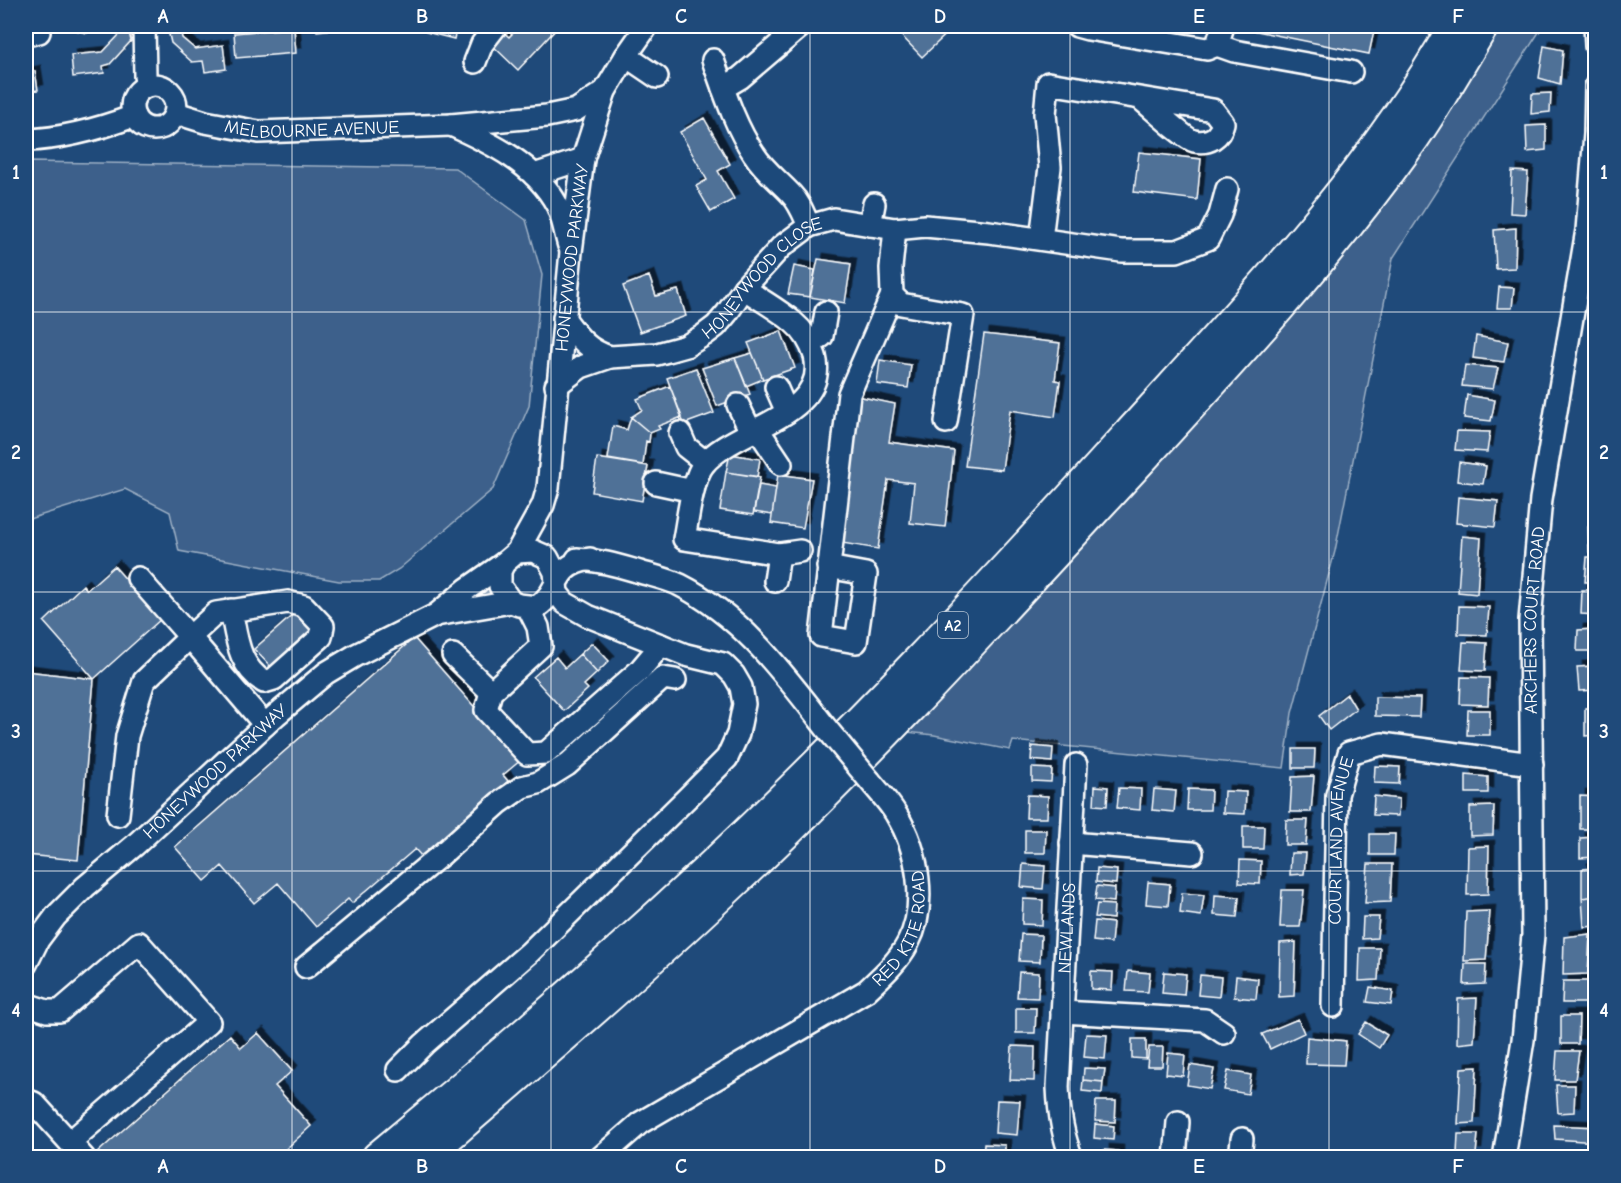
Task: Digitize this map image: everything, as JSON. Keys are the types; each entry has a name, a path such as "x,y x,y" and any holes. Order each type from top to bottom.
{"highway":[{"name":"A2","path":"378,1158 564,1000 706,872 906,675 1250,302 1389,131 1455,26"},
{"name":"A2","path":"422,1158 582,1020 728,888 830,788 1075,530 1268,322 1332,245 1410,142 1482,26"}],"street":[{"path":"144,26 147,86"},
{"path":"475,62 482,44 496,26"},
{"name":"HONEYWOOD PARKWAY","path":"26,964 34,929 56,916 85,887 135,845 265,725 326,674 356,655 436,615 510,557 543,505 548,488 556,386 583,159 605,91 647,26"},
{"path":"723,88 740,78 801,26"},
{"path":"1077,26 1207,49 1220,35 1234,51 1352,72"},
{"path":"1595,26 1596,46"},
{"path":"626,56 657,77"},
{"path":"713,60 723,88 753,152 769,174 792,195 802,209 809,226"},
{"path":"1041,239 1050,167 1045,114 1048,83 1141,99"},
{"path":"147,86 161,86 172,93 176,113 167,126 152,129 138,123 134,116 133,101 136,95 147,86"},
{"name":"ARCHERS COURT ROAD","path":"1504,1158 1523,1040 1533,935 1530,620 1540,510 1587,230 1595,134 1596,86"},
{"name":"MELBOURNE AVENUE","path":"176,113 205,122 259,132 451,124 547,116 576,110 605,91"},
{"path":"26,140 70,136 105,127 134,116"},
{"name":"MELBOURNE AVENUE","path":"451,124 519,161 534,175 557,206 571,252"},
{"path":"534,175 583,159"},
{"name":"HONEYWOOD CLOSE","path":"556,386 581,367 610,357 657,354 686,346 710,320 727,313 744,288 781,247 809,226 834,219 895,229 925,226 989,232 1121,251 1177,251 1208,239 1220,215 1227,189"},
{"path":"870,225 874,204"},
{"path":"828,567 849,394 892,294 891,268 895,229"},
{"path":"744,288 794,322 811,344 816,363 813,386 806,398 787,412 718,451 705,462 693,490 684,538 778,554 800,551"},
{"path":"892,294 900,304 963,315 946,422"},
{"path":"811,344 822,336 826,312"},
{"path":"564,318 583,343 596,352 610,357"},
{"path":"776,387 787,412"},
{"path":"738,405 780,464"},
{"path":"680,433 686,447 705,462"},
{"path":"656,483 693,490"},
{"name":"HONEYWOOD PARKWAY","path":"543,505 547,557"},
{"path":"398,1070 423,1044 529,953 687,798 731,752 738,734 744,704 741,687 734,675 723,664 686,655 661,645 588,616 565,603 557,593 552,564 547,557 533,550 510,557 500,571 500,586 520,604 538,627 541,646 491,692 486,710 527,754 546,753 639,671 661,645"},
{"path":"775,581 778,554"},
{"name":"RED KITE ROAD","path":"547,557 603,561 678,584 730,617 759,645 896,814 910,844 917,877 918,911 909,941 894,965 866,991 640,1123 600,1158"},
{"path":"520,604 537,607 550,596 556,581 569,566 590,560"},
{"path":"138,578 265,725"},
{"path":"118,815 127,736 144,681 216,613 231,610 288,602 304,606 323,626 321,637 274,679 264,682 256,677 242,659 231,610"},
{"name":"HONEYWOOD PARKWAY","path":"436,615 520,604"},
{"path":"453,655 491,692"},
{"path":"306,967 442,854 499,803 522,788 538,783 567,765 663,678 675,680"},
{"name":"COURTLAND AVENUE","path":"1333,1006 1337,795 1349,753 1382,744 1532,764"},
{"name":"NEWLANDS","path":"1070,1157 1059,1113 1058,1087 1076,765"},
{"path":"1071,843 1192,853"},
{"path":"26,1004 47,1011 60,1011 139,943 209,1022 77,1150 34,1103 26,1100"},
{"path":"1062,1012 1205,1020 1224,1033"},
{"path":"1175,1158 1178,1122"}],"shaded area":[{"path":"1494,26 1543,26 1393,258 1335,551 1292,713 1284,768 1013,741 1010,750 934,735 906,732"},
{"path":"26,162 455,168 526,220 542,275 529,406 493,489 399,569 379,581 339,581 179,551 170,512 125,489 26,520"}],"building":[{"path":"65,26 89,26 87,33"},
{"path":"120,26 136,26 137,31 129,32 131,41 110,64 103,66 104,73 73,77 71,55 103,52 121,33"},
{"path":"167,26 180,26 182,38 195,49 223,45 226,69 205,72 203,61 192,62 171,43"},
{"path":"317,26 346,26 346,28 317,31"},
{"path":"428,26 457,26 454,39 426,32"},
{"path":"520,26 559,26 518,70 491,44 503,32 509,37"},
{"path":"892,26 955,26 922,57"},
{"path":"1177,26 1205,26 1204,30"},
{"path":"1232,26 1375,26 1369,54"},
{"path":"294,28 296,53 236,58 234,33"},
{"path":"1544,46 1563,50 1560,84 1539,78"},
{"path":"35,71 38,90 26,92 26,73"},
{"path":"1551,93 1550,112 1531,114 1532,94"},
{"path":"704,118 730,164 718,171 734,199 711,212 696,186 707,180 680,132"},
{"path":"1546,125 1546,150 1527,152 1526,126"},
{"path":"1139,152 1201,159 1197,200 1134,192"},
{"path":"1512,171 1528,172 1525,214 1510,213"},
{"path":"1516,228 1515,268 1496,269 1494,230"},
{"path":"818,259 851,264 845,303 810,297"},
{"path":"794,266 815,270 810,297 788,294"},
{"path":"649,276 656,296 678,290 686,316 640,332 623,286"},
{"path":"1499,287 1514,288 1512,308 1497,308"},
{"path":"781,331 795,368 763,379 748,343"},
{"path":"984,334 1060,343 1055,380 1060,381 1055,417 1010,410 1002,470 965,466"},
{"path":"1476,336 1508,342 1504,362 1473,358"},
{"path":"752,353 763,379 746,386 735,358"},
{"path":"735,358 750,394 717,406 702,368"},
{"path":"880,360 911,365 908,388 877,384"},
{"path":"1465,365 1498,368 1493,389 1462,386"},
{"path":"696,368 714,413 684,424 667,378"},
{"path":"670,386 682,417 658,426 660,429 650,433 631,417 642,410 637,399"},
{"path":"1467,395 1495,400 1491,421 1464,418"},
{"path":"857,396 895,404 889,442 954,451 945,527 910,523 914,483 888,480 878,549 842,543"},
{"path":"631,417 650,433 649,442 646,441 643,465 608,459 613,426 627,430"},
{"path":"1457,431 1490,432 1487,452 1455,450"},
{"path":"730,454 760,459 757,477 726,472"},
{"path":"597,458 648,466 642,501 592,492"},
{"path":"1459,462 1486,466 1483,484 1457,481"},
{"path":"726,472 760,477 753,515 720,510"},
{"path":"1593,473 1596,473 1596,496 1592,495"},
{"path":"778,474 812,479 803,528 771,523"},
{"path":"759,485 776,488 772,515 754,512"},
{"path":"1458,497 1498,501 1495,527 1456,523"},
{"path":"1590,503 1596,503 1596,522 1589,523"},
{"path":"1588,527 1596,527 1596,552 1589,552"},
{"path":"1462,536 1481,538 1477,594 1458,592"},
{"path":"1587,557 1596,557 1596,582 1585,582"},
{"path":"114,566 161,619 94,679 44,622 83,585 87,590"},
{"path":"1582,590 1596,590 1596,615 1581,614"},
{"path":"1459,606 1489,607 1487,635 1458,634"},
{"path":"302,607 317,630 272,668 254,649"},
{"path":"1596,629 1596,651 1577,651 1578,630"},
{"path":"414,638 521,760 503,775 508,781 467,817 469,821 436,850 433,846 422,857 415,849 352,903 348,899 316,927 278,883 254,903 222,866 205,881 175,847"},
{"path":"1463,642 1487,643 1485,671 1461,670"},
{"path":"592,643 609,661 597,673 580,654"},
{"path":"580,654 597,673 584,685 588,689 564,711 533,677 556,657 565,668"},
{"path":"1596,666 1596,690 1579,691 1577,667"},
{"path":"26,671 94,679 78,860 26,855"},
{"path":"1461,677 1489,678 1488,705 1460,704"},
{"path":"1347,694 1356,709 1329,730 1319,716"},
{"path":"1375,697 1420,698 1419,717 1375,716"},
{"path":"1596,707 1596,735 1585,736 1585,708"},
{"path":"1468,710 1490,710 1490,735 1467,735"},
{"path":"1032,746 1053,748 1052,762 1031,760"},
{"path":"1293,749 1315,749 1314,768 1293,768"},
{"path":"1588,757 1596,757 1596,789 1589,789"},
{"path":"1375,766 1400,767 1399,784 1374,783"},
{"path":"1032,768 1052,769 1051,782 1032,781"},
{"path":"1466,775 1488,777 1488,793 1466,793"},
{"path":"1314,776 1311,812 1290,812 1292,777"},
{"path":"1095,786 1108,787 1107,806 1094,805"},
{"path":"1119,788 1141,789 1140,810 1117,808"},
{"path":"1154,789 1176,791 1174,812 1152,810"},
{"path":"1188,789 1211,790 1210,810 1187,810"},
{"path":"1224,791 1246,792 1245,814 1223,813"},
{"path":"1027,795 1048,796 1047,818 1026,818"},
{"path":"1374,796 1399,799 1398,816 1373,815"},
{"path":"1580,796 1596,797 1596,829 1580,829"},
{"path":"1494,806 1493,835 1470,836 1470,807"},
{"path":"1286,820 1308,820 1306,845 1285,845"},
{"path":"1243,826 1264,826 1263,849 1243,849"},
{"path":"1025,830 1046,830 1045,853 1025,853"},
{"path":"1370,834 1395,834 1394,855 1370,855"},
{"path":"1596,837 1596,857 1580,858 1580,838"},
{"path":"1489,846 1488,894 1467,895 1468,847"},
{"path":"1291,853 1306,853 1304,874 1290,875"},
{"path":"1240,860 1261,861 1260,884 1239,883"},
{"path":"1023,864 1045,866 1043,889 1021,887"},
{"path":"1368,864 1392,864 1390,902 1365,903"},
{"path":"1097,868 1117,870 1116,884 1096,882"},
{"path":"1596,868 1596,896 1582,898 1582,869"},
{"path":"1148,882 1170,884 1168,906 1146,904"},
{"path":"1097,886 1115,888 1114,902 1095,900"},
{"path":"1282,890 1304,890 1300,927 1280,927"},
{"path":"1182,893 1204,895 1201,916 1180,913"},
{"path":"1215,895 1239,897 1237,917 1214,915"},
{"path":"1596,896 1596,926 1584,927 1582,898"},
{"path":"1023,899 1043,900 1042,925 1022,924"},
{"path":"1097,904 1114,905 1113,919 1095,917"},
{"path":"1490,911 1486,960 1464,961 1466,912"},
{"path":"1363,917 1379,917 1377,938 1362,939"},
{"path":"1095,921 1113,923 1111,943 1093,941"},
{"path":"1021,934 1041,935 1040,962 1019,961"},
{"path":"1590,934 1588,974 1563,975 1564,937"},
{"path":"1296,942 1294,996 1279,997 1280,943"},
{"path":"1360,948 1380,948 1378,980 1359,981"},
{"path":"1465,964 1486,964 1485,984 1464,985"},
{"path":"1091,971 1113,972 1112,990 1091,989"},
{"path":"1128,971 1150,973 1148,992 1126,991"},
{"path":"1019,972 1039,973 1038,998 1017,997"},
{"path":"1164,972 1186,974 1184,995 1162,993"},
{"path":"1200,975 1221,977 1219,997 1198,995"},
{"path":"1236,976 1258,979 1256,999 1234,997"},
{"path":"1563,981 1590,981 1586,1003 1562,1003"},
{"path":"1370,987 1393,991 1391,1005 1367,1002"},
{"path":"1477,998 1474,1042 1457,1044 1458,999"},
{"path":"1016,1008 1036,1008 1035,1033 1016,1033"},
{"path":"1561,1016 1579,1016 1578,1044 1561,1044"},
{"path":"1298,1019 1304,1033 1270,1049 1262,1034"},
{"path":"1366,1022 1387,1035 1379,1048 1358,1034"},
{"path":"258,1033 292,1071 275,1086 311,1126 276,1158 101,1158 97,1153 230,1035 241,1048"},
{"path":"1086,1034 1107,1035 1105,1059 1084,1057"},
{"path":"1307,1037 1346,1041 1344,1065 1306,1064"},
{"path":"1132,1039 1146,1039 1146,1059 1132,1058"},
{"path":"1012,1046 1035,1047 1034,1081 1010,1080"},
{"path":"1149,1047 1163,1047 1162,1066 1147,1066"},
{"path":"1557,1051 1579,1051 1575,1080 1555,1080"},
{"path":"1168,1053 1185,1055 1183,1076 1166,1074"},
{"path":"1190,1065 1214,1069 1210,1089 1187,1085"},
{"path":"1477,1067 1474,1123 1458,1124 1461,1068"},
{"path":"1084,1068 1105,1069 1103,1082 1083,1080"},
{"path":"1228,1071 1251,1075 1248,1094 1224,1090"},
{"path":"1083,1080 1103,1082 1102,1093 1082,1091"},
{"path":"1556,1085 1575,1085 1574,1112 1558,1113"},
{"path":"997,1100 1020,1101 1017,1135 995,1133"},
{"path":"1096,1101 1116,1101 1115,1122 1095,1121"},
{"path":"1095,1124 1114,1126 1113,1140 1094,1138"},
{"path":"1554,1125 1596,1127 1596,1142 1555,1139"},
{"path":"1458,1134 1478,1134 1476,1154 1457,1154"},
{"path":"984,1144 1005,1145 1005,1158 983,1158"},
{"path":"1104,1150 1118,1151 1118,1158 1104,1158"}]}
